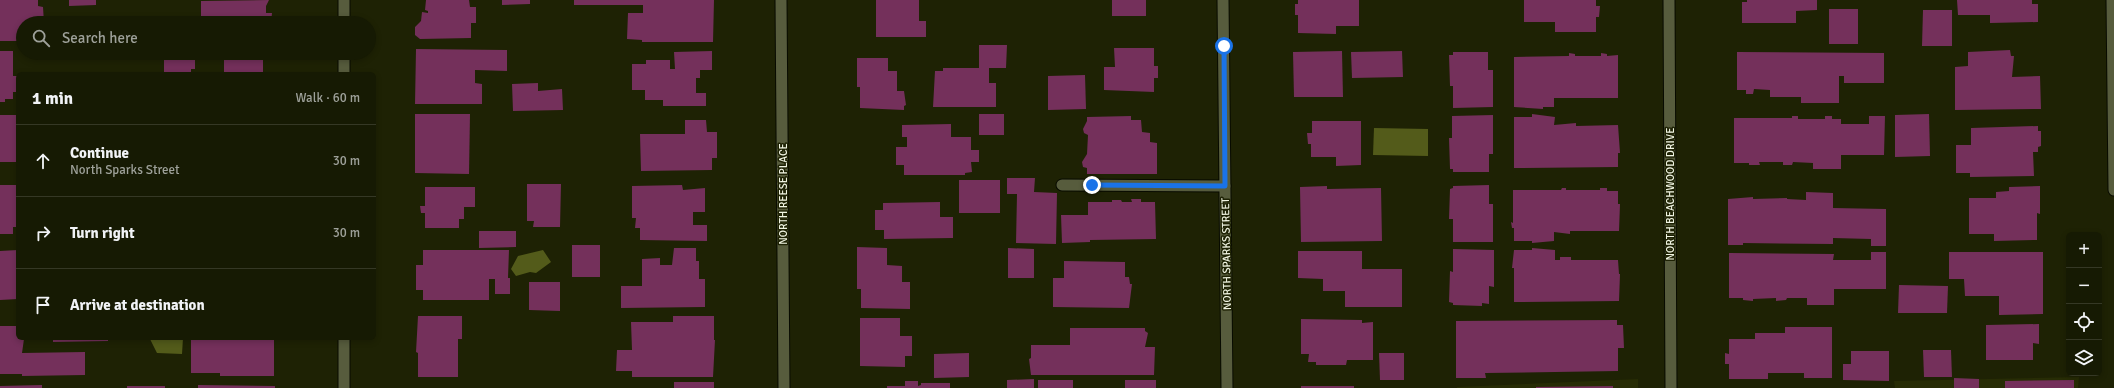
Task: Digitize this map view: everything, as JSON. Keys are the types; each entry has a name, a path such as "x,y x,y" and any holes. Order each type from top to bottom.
{"street":[{"path":"344,0 344,16"},
{"name":"NORTH REESE PLACE","path":"781,0 784,388"},
{"name":"NORTH SPARKS STREET","path":"1223,0 1227,388"},
{"name":"NORTH BEACHWOOD DRIVE","path":"1669,0 1672,388"},
{"path":"2112,0 2114,190"},
{"path":"344,60 344,72"},
{"path":"1062,185 1225,186"},
{"path":"344,340 344,388"}],"shaded area":[{"path":"1374,128 1428,129 1428,156 1373,155"},
{"path":"543,250 551,262 536,273 530,272 516,276 511,269 518,256"},
{"path":"150,340 183,340 182,354 157,353"},
{"path":"2079,377 2078,388 1895,388 1894,381"},
{"path":"1638,379 1638,388 1457,388 1457,387"}],"building":[{"path":"0,0 38,0 38,6 43,7 44,16 16,16 16,41 0,41"},
{"path":"69,0 96,0 96,5 69,6"},
{"path":"269,0 266,6 266,13 272,13 272,16 201,16 201,1"},
{"path":"426,0 469,0 470,7 476,7 476,23 471,23 471,38 420,39 415,35 415,27 421,21 422,12 428,13 428,11 425,10"},
{"path":"502,0 530,0 530,4 502,5"},
{"path":"574,0 714,0 713,42 642,42 642,40 627,39 628,13 643,13 643,5 574,5"},
{"path":"876,0 919,0 919,21 926,21 926,37 876,37"},
{"path":"1112,0 1146,0 1146,16 1112,16"},
{"path":"1298,0 1359,0 1359,26 1336,26 1336,34 1298,33 1298,15 1295,15 1295,4 1298,4"},
{"path":"1524,0 1596,0 1596,6 1600,6 1599,17 1596,17 1596,32 1555,32 1555,22 1524,22"},
{"path":"1747,0 1817,0 1817,10 1796,11 1796,23 1742,23 1742,2 1747,2"},
{"path":"1957,0 2032,0 2032,4 2038,4 2038,22 1990,23 1990,15 1958,15"},
{"path":"1829,9 1858,9 1858,44 1829,44"},
{"path":"1923,10 1952,10 1952,46 1922,46"},
{"path":"979,45 1007,45 1006,68 989,68 989,83 996,83 996,107 933,107 935,71 943,71 943,68 979,68"},
{"path":"1114,48 1154,48 1154,66 1158,66 1158,78 1154,78 1154,92 1104,90 1104,67 1115,67"},
{"path":"416,49 507,50 507,71 475,70 475,83 482,84 482,104 415,104"},
{"path":"2010,50 2011,56 2014,56 2012,77 2040,76 2041,109 1955,110 1955,67 1968,66 1968,52"},
{"path":"0,51 13,51 13,76 16,76 16,92 13,92 13,99 5,99 5,102 0,102"},
{"path":"712,51 712,70 700,70 700,78 696,78 696,93 706,93 706,106 663,106 663,100 645,100 645,90 632,90 632,64 646,64 646,60 670,60 670,69 675,69 674,52"},
{"path":"1342,51 1343,97 1294,97 1293,52"},
{"path":"1402,51 1403,77 1352,78 1351,52"},
{"path":"1453,52 1488,52 1488,70 1493,70 1493,107 1453,108 1453,86 1450,86 1449,55 1453,55"},
{"path":"1737,52 1884,53 1884,83 1844,83 1844,76 1839,76 1839,103 1801,103 1801,97 1770,97 1770,90 1754,89 1753,94 1746,94 1746,90 1737,90"},
{"path":"1569,53 1575,54 1575,56 1601,56 1601,53 1607,54 1607,56 1618,55 1618,98 1554,98 1554,107 1543,107 1543,109 1514,107 1514,57 1569,56"},
{"path":"857,58 888,58 888,71 897,71 897,91 904,91 906,105 904,106 904,110 860,108 860,87 857,87"},
{"path":"164,60 195,60 195,69 191,69 191,72 164,72"},
{"path":"224,60 263,60 263,72 224,72"},
{"path":"1085,75 1086,109 1048,110 1048,76"},
{"path":"538,83 538,91 562,89 563,110 513,111 512,84"},
{"path":"415,114 470,114 469,174 415,173"},
{"path":"979,114 1004,114 1004,135 979,135"},
{"path":"1532,114 1555,117 1554,125 1576,123 1576,126 1618,125 1620,153 1618,153 1618,167 1514,168 1514,117 1532,117"},
{"path":"1929,114 1930,156 1895,157 1895,115"},
{"path":"0,115 16,115 16,162 0,162"},
{"path":"1493,115 1493,154 1489,154 1489,172 1453,172 1453,169 1450,169 1449,138 1452,138 1452,116"},
{"path":"1131,116 1131,120 1141,120 1142,132 1150,133 1150,142 1157,143 1157,174 1087,174 1087,168 1083,167 1082,162 1087,154 1088,135 1084,133 1083,129 1087,121 1087,117"},
{"path":"1792,116 1798,116 1798,119 1825,119 1825,116 1832,116 1832,119 1841,119 1841,124 1869,124 1869,116 1885,116 1884,155 1841,155 1841,169 1813,169 1813,163 1793,162 1792,165 1783,165 1783,162 1759,162 1760,165 1749,165 1749,163 1734,163 1734,118 1792,118"},
{"path":"685,120 706,120 707,132 717,132 717,158 712,158 712,170 641,171 640,134 685,134"},
{"path":"1312,121 1361,121 1361,165 1336,166 1336,157 1311,157 1311,144 1308,144 1307,133 1312,133"},
{"path":"951,124 951,137 971,137 971,150 979,150 979,162 971,162 972,172 965,173 965,175 904,175 904,165 896,165 896,147 907,147 907,137 902,137 902,125"},
{"path":"2038,126 2038,131 2041,131 2041,146 2038,147 2038,152 2033,152 2034,176 1970,177 1970,173 1956,173 1956,145 1971,145 1971,128"},
{"path":"1007,178 1035,178 1034,192 1057,193 1056,244 1016,243 1017,194 1007,194"},
{"path":"959,180 1000,180 1000,213 959,213"},
{"path":"527,184 561,184 560,227 533,227 534,221 527,221"},
{"path":"0,185 16,185 16,227 13,227 13,234 0,234"},
{"path":"682,185 683,190 705,188 705,212 693,212 693,225 707,225 707,241 640,240 640,228 635,228 636,218 632,218 632,186"},
{"path":"1489,185 1489,204 1493,204 1493,242 1453,242 1453,219 1449,219 1450,189 1453,188 1453,186"},
{"path":"1327,186 1327,189 1381,188 1382,241 1301,242 1300,187"},
{"path":"2040,186 2040,214 2037,213 2037,240 1994,241 1994,234 1969,234 1969,198 1996,198 1996,192 2009,191 2009,187"},
{"path":"425,187 475,187 475,207 464,207 464,219 459,219 459,228 425,228 425,213 421,213 420,206 425,206"},
{"path":"1562,188 1566,188 1566,190 1600,190 1600,188 1607,188 1607,191 1618,191 1618,204 1620,204 1619,231 1570,231 1570,234 1554,232 1554,241 1532,243 1532,241 1514,241 1514,228 1512,228 1511,222 1513,223 1513,190 1561,190"},
{"path":"1806,192 1833,193 1833,208 1886,209 1886,246 1871,246 1871,239 1833,238 1833,244 1743,243 1743,245 1728,245 1728,199 1753,197 1753,199 1787,198 1806,200"},
{"path":"1131,199 1141,199 1141,202 1155,202 1156,239 1090,240 1090,242 1062,243 1061,215 1088,215 1088,202 1112,202 1112,200 1121,200 1122,202 1132,202"},
{"path":"940,202 940,217 953,217 953,238 884,239 884,230 875,230 875,210 883,210 883,203"},
{"path":"479,231 516,231 516,247 479,248"},
{"path":"572,245 600,245 600,277 572,277"},
{"path":"857,247 887,248 887,265 902,266 902,282 910,282 910,309 861,308 861,289 857,289"},
{"path":"674,248 696,248 696,261 699,261 699,279 705,279 705,307 621,308 621,286 642,286 642,259 660,258 660,265 672,265"},
{"path":"1008,248 1034,249 1034,278 1008,278"},
{"path":"1532,248 1555,250 1555,260 1560,260 1560,257 1571,257 1571,260 1618,260 1620,274 1619,301 1514,302 1514,268 1512,268 1514,250 1532,250"},
{"path":"1453,249 1494,250 1494,287 1489,286 1489,304 1482,303 1482,306 1453,305 1453,303 1449,302 1450,271 1453,272"},
{"path":"16,250 16,299 0,300 0,251"},
{"path":"423,250 509,250 508,278 510,278 510,294 495,294 495,279 489,279 489,300 423,300 423,290 416,290 416,265 423,265"},
{"path":"1298,251 1362,251 1362,269 1402,269 1402,307 1345,307 1345,291 1323,291 1323,279 1298,278"},
{"path":"1871,252 1886,252 1886,289 1834,289 1834,305 1807,305 1807,298 1787,298 1786,300 1776,301 1776,298 1753,299 1753,301 1743,300 1743,298 1729,298 1729,253 1834,254 1833,260 1871,260"},
{"path":"1949,252 2043,252 2043,314 1999,315 1999,296 1965,296 1964,279 1949,279"},
{"path":"1064,261 1125,262 1125,277 1129,277 1130,284 1132,284 1129,308 1053,307 1053,278 1064,278"},
{"path":"529,282 560,282 560,311 529,310"},
{"path":"1899,285 1948,286 1947,313 1898,313"},
{"path":"418,316 462,316 462,339 458,339 458,377 418,377 418,353 416,352"},
{"path":"673,316 714,316 715,340 713,377 632,377 632,371 616,371 617,350 632,350 631,322 673,322"},
{"path":"860,318 900,318 900,336 912,336 912,356 905,356 905,367 860,366"},
{"path":"1301,319 1362,320 1362,323 1373,322 1373,360 1347,360 1346,365 1316,365 1316,362 1308,362 1309,354 1301,354"},
{"path":"1617,320 1617,325 1623,325 1624,348 1618,348 1618,371 1485,373 1486,378 1456,378 1456,321"},
{"path":"2039,324 2039,344 2033,343 2033,360 1986,360 1986,325"},
{"path":"0,326 16,326 16,340 24,340 22,353 85,352 85,375 22,376 22,374 0,374"},
{"path":"1785,327 1832,327 1832,378 1804,378 1804,373 1768,373 1768,379 1729,379 1729,364 1725,364 1725,353 1729,354 1729,339 1755,339 1755,333 1785,333"},
{"path":"1070,328 1145,328 1145,331 1148,333 1145,347 1155,347 1154,375 1031,375 1029,359 1031,358 1031,345 1070,345"},
{"path":"53,340 108,340 108,341 53,342"},
{"path":"191,340 274,340 274,376 220,376 220,373 191,373"},
{"path":"1923,350 1951,350 1952,377 1924,377"},
{"path":"1851,351 1889,351 1889,381 1843,380 1843,364 1851,364"},
{"path":"969,353 969,377 934,378 934,354"},
{"path":"1379,353 1404,353 1404,380 1380,380"},
{"path":"1954,378 1979,379 1979,388 1954,388"},
{"path":"1034,379 1034,388 1007,388 1007,380"},
{"path":"1038,380 1073,380 1073,388 1038,388"},
{"path":"1125,380 1156,380 1156,388 1125,388"},
{"path":"2074,380 2074,388 2005,388 2005,381"},
{"path":"905,381 918,381 918,386 921,385 921,383 950,383 950,388 887,388 887,386 905,386"},
{"path":"674,382 714,382 714,388 674,388"},
{"path":"42,385 42,388 0,388 0,386"},
{"path":"198,385 275,386 275,388 198,388"},
{"path":"127,386 165,386 165,388 127,388"},
{"path":"1301,386 1354,386 1354,388 1301,388"},
{"path":"1613,386 1613,388 1536,388 1536,387"}],"route":[{"path":"1092,185 1225,186 1224,46"}]}
